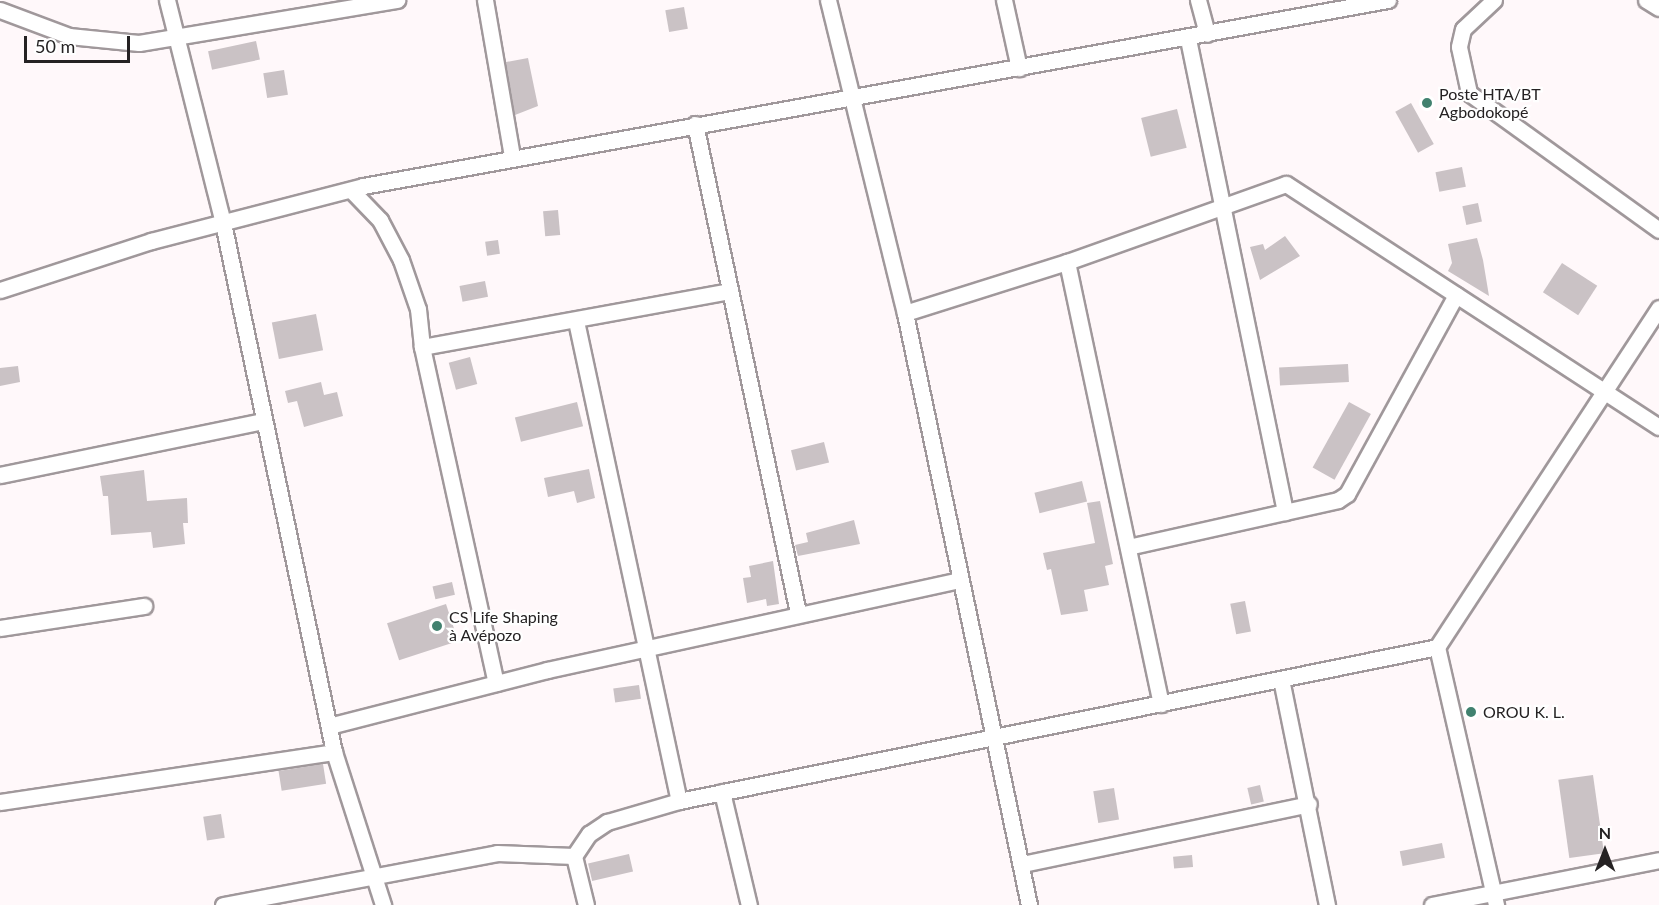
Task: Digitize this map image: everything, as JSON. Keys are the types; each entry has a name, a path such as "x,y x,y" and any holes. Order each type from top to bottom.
{"street":[{"path":"167,0 179,39 223,223 334,753 383,905"},
{"path":"0,10 69,36 139,44 179,39 328,6 397,0"},
{"path":"485,0 513,158"},
{"path":"828,0 850,100 905,313 991,736 1022,864 1029,905"},
{"path":"1004,0 1019,68"},
{"path":"1198,0 1207,34"},
{"path":"0,290 223,223 351,190 695,124 850,100 1388,0"},
{"path":"1494,0 1463,29 1460,47 1469,93 1659,230"},
{"path":"1646,0 1659,8"},
{"path":"1188,39 1285,512"},
{"path":"695,124 798,613"},
{"path":"905,313 1067,262 1286,183 1659,427"},
{"path":"351,190 380,220 401,260 418,309 422,347 496,683"},
{"path":"1067,262 1161,704"},
{"path":"422,347 576,321 730,291"},
{"path":"1128,547 1338,500 1354,487 1456,295"},
{"path":"586,905 574,856 589,834 607,822 679,801 1437,647 1659,308"},
{"path":"576,321 679,801"},
{"path":"0,475 264,421"},
{"path":"328,726 496,683 798,613 960,580"},
{"path":"0,628 144,606"},
{"path":"1437,647 1495,899"},
{"path":"1281,679 1309,804 1327,905"},
{"path":"0,802 334,753"},
{"path":"722,792 749,905"},
{"path":"1022,864 1309,804"},
{"path":"223,905 497,853 574,856"},
{"path":"1432,905 1495,899 1659,860"}],"building":[{"path":"684,7 688,29 669,32 665,10"},
{"path":"256,41 260,60 212,70 208,51"},
{"path":"528,58 538,106 515,115 506,62"},
{"path":"284,70 288,95 267,98 263,73"},
{"path":"1411,103 1434,144 1418,153 1395,112"},
{"path":"1177,109 1187,148 1151,157 1141,118"},
{"path":"1462,167 1466,187 1439,192 1435,172"},
{"path":"1478,203 1482,222 1466,225 1462,206"},
{"path":"558,210 560,235 545,236 543,211"},
{"path":"1285,236 1300,256 1260,280 1250,247 1263,244 1265,250"},
{"path":"1477,238 1489,296 1448,271 1452,263 1448,244"},
{"path":"498,240 500,254 487,256 485,242"},
{"path":"1562,263 1597,286 1578,315 1543,292"},
{"path":"485,281 488,297 463,302 459,286"},
{"path":"316,314 323,350 279,359 272,323"},
{"path":"470,357 477,384 456,390 449,363"},
{"path":"1348,364 1349,382 1280,386 1279,368"},
{"path":"18,366 20,382 0,386 0,368"},
{"path":"321,382 324,395 337,392 343,416 304,427 297,401 288,403 285,391"},
{"path":"577,402 583,426 521,442 515,417"},
{"path":"1349,402 1371,414 1335,480 1313,468"},
{"path":"824,442 829,462 796,471 791,450"},
{"path":"589,469 595,498 577,503 574,491 548,497 544,478"},
{"path":"144,470 147,501 187,498 188,523 183,523 185,544 153,548 151,532 111,535 108,496 103,496 100,476"},
{"path":"1082,481 1087,501 1040,513 1034,493"},
{"path":"1100,501 1113,564 1105,566 1109,585 1084,590 1088,611 1061,615 1051,569 1047,570 1043,553 1095,543 1087,503"},
{"path":"854,520 860,544 798,556 795,545 808,542 806,533"},
{"path":"773,561 779,604 767,606 766,599 747,603 743,578 751,577 749,566"},
{"path":"452,582 455,595 435,599 433,586"},
{"path":"1245,601 1251,631 1236,634 1230,604"},
{"path":"446,604 458,641 399,660 387,623"},
{"path":"639,685 641,699 615,702 613,689"},
{"path":"323,764 326,784 282,791 279,771"},
{"path":"1593,775 1604,853 1569,858 1558,780"},
{"path":"1260,785 1264,802 1251,804 1247,788"},
{"path":"1114,788 1119,820 1098,823 1093,791"},
{"path":"221,814 225,838 207,841 203,817"},
{"path":"1442,843 1445,858 1403,866 1400,851"},
{"path":"629,854 633,872 592,881 588,863"},
{"path":"1192,855 1193,867 1174,869 1173,857"}],"place":[{"name":"Poste HTA/BT Agbodokopé","path":"1427,103"},
{"name":"CS Life Shaping à Avépozo","path":"437,626"},
{"name":"OROU K. L.","path":"1471,712"}]}
